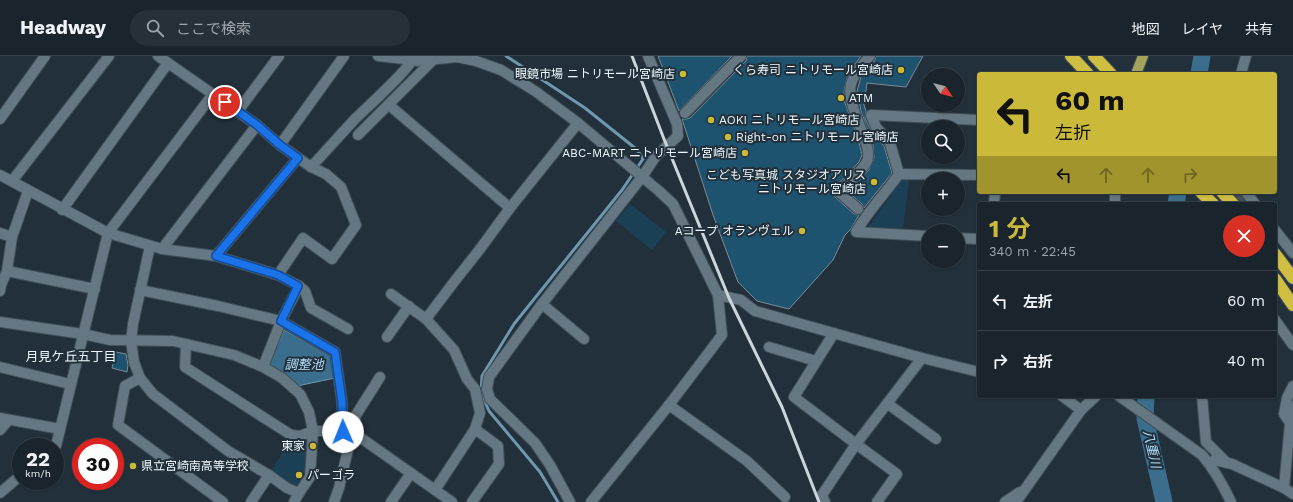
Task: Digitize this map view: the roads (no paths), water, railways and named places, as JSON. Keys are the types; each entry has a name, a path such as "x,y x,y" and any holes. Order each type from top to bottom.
{"highway":[{"path":"1072,56 1086,72"},
{"path":"1094,56 1109,72"},
{"path":"1203,194 1211,202"},
{"path":"1225,194 1231,202"},
{"path":"1277,257 1293,278"},
{"path":"1277,282 1293,305"}],"main road":[{"path":"1137,72 1143,56"}],"street":[{"path":"0,119 45,56"},
{"path":"12,181 109,56"},
{"path":"158,56 238,111 280,145 298,158 326,174 341,187 356,225 332,259 303,238 278,275"},
{"path":"238,111 279,56"},
{"path":"280,145 344,56"},
{"path":"378,56 413,58 417,61 457,57 476,61 501,70 535,91 578,123 673,204 718,296 722,335 669,405 591,502"},
{"path":"570,502 550,465 535,444 490,399 487,389 489,377 542,304 642,177 656,156 678,136 677,124 648,56"},
{"path":"685,113 741,56"},
{"path":"858,209 839,192 867,163 867,148 853,109 850,94 851,82 858,70 870,56"},
{"path":"1242,72 1246,56"},
{"path":"311,166 413,58"},
{"path":"358,135 433,60"},
{"path":"62,210 168,63"},
{"path":"58,438 108,233 213,94"},
{"path":"388,105 510,208"},
{"path":"899,174 890,143 876,127 872,115 977,120"},
{"path":"426,319 510,208 578,123"},
{"path":"162,249 257,125"},
{"path":"216,256 298,158"},
{"path":"899,174 977,175"},
{"path":"899,174 863,220 856,232 921,236"},
{"path":"0,175 62,210 108,233 162,249 216,256 278,275 305,291 311,308 348,329"},
{"path":"0,287 7,271 12,237 28,191"},
{"path":"1248,194 1254,202"},
{"path":"1277,233 1293,253"},
{"path":"0,234 12,237"},
{"path":"965,238 977,239"},
{"path":"0,322 83,334 110,340 131,341 173,341 234,355 263,367 282,378 300,394 309,412 313,431 313,457 310,478 296,498 287,488 270,475 228,451 153,394 140,378 134,362 131,341 133,324 150,246"},
{"path":"7,271 95,289"},
{"path":"263,367 281,321 298,286"},
{"path":"140,290 281,321 335,352 342,402 343,432 313,431 300,436 291,435 185,367 186,344"},
{"path":"391,294 426,319 454,350 467,380 475,389 480,413 475,429 435,490"},
{"path":"718,296 741,300 755,311 922,358 977,369"},
{"path":"542,304 584,339"},
{"path":"387,337 409,306"},
{"path":"1277,323 1293,345"},
{"path":"834,333 794,397 897,474 877,502"},
{"path":"769,347 816,362"},
{"path":"825,502 822,495 856,444 922,358"},
{"path":"0,367 70,384"},
{"path":"334,502 339,488 351,431 356,415 380,377"},
{"path":"140,378 125,386 118,425 223,502"},
{"path":"1290,423 1284,414 1287,398 1293,386"},
{"path":"475,389 487,389"},
{"path":"1065,398 1081,410"},
{"path":"1016,502 1081,410 1094,398"},
{"path":"1122,398 1202,455 1210,464 1231,502"},
{"path":"1202,399 1206,442 1227,463"},
{"path":"888,404 936,439"},
{"path":"669,405 747,461 785,497"},
{"path":"1210,464 1214,460 1232,464 1289,491 1290,423 1293,406"},
{"path":"0,430 4,419 60,429"},
{"path":"472,502 499,464 498,446 475,429"},
{"path":"351,431 452,502"},
{"path":"391,502 411,472"},
{"path":"251,502 270,475"},
{"path":"0,493 12,483"},
{"path":"1005,502 1027,487"},
{"path":"1024,502 1027,487"}],"water":[{"name":"調整池","path":"284,330 331,355 335,378 297,386 288,377 269,364"}],"waterway":[{"path":"506,56 585,108 635,148 643,159 622,190 514,324 482,376 481,393 489,411 540,472 558,502"},
{"name":"八重川","path":"1199,72 1202,56"},
{"name":"八重川","path":"1176,202 1178,194"},
{"name":"八重川","path":"1146,398 1145,418 1164,502"}],"tunnel":[{"path":"1240,202 1241,194"}],"railway":[{"path":"632,56 729,298 782,407 819,502"}],"place":[{"name":"くら寿司 ニトリモール宮崎店","path":"901,70"},
{"name":"眼鏡市場 ニトリモール宮崎店","path":"683,74"},
{"name":"ATM","path":"841,98"},
{"name":"AOKI ニトリモール宮崎店","path":"711,120"},
{"name":"Right-on ニトリモール宮崎店","path":"728,137"},
{"name":"ABC-MART ニトリモール宮崎店","path":"745,153"},
{"name":"こども写真城 スタジオアリス ニトリモール宮崎店","path":"874,182"},
{"name":"Aコープ オランヴェル","path":"802,231"},
{"name":"東家","path":"313,446"},
{"name":"県立宮崎南高等学校","path":"133,466"},
{"name":"パーゴラ","path":"299,475"}],"district":[{"name":"月見ケ丘五丁目","path":"71,356"}]}
